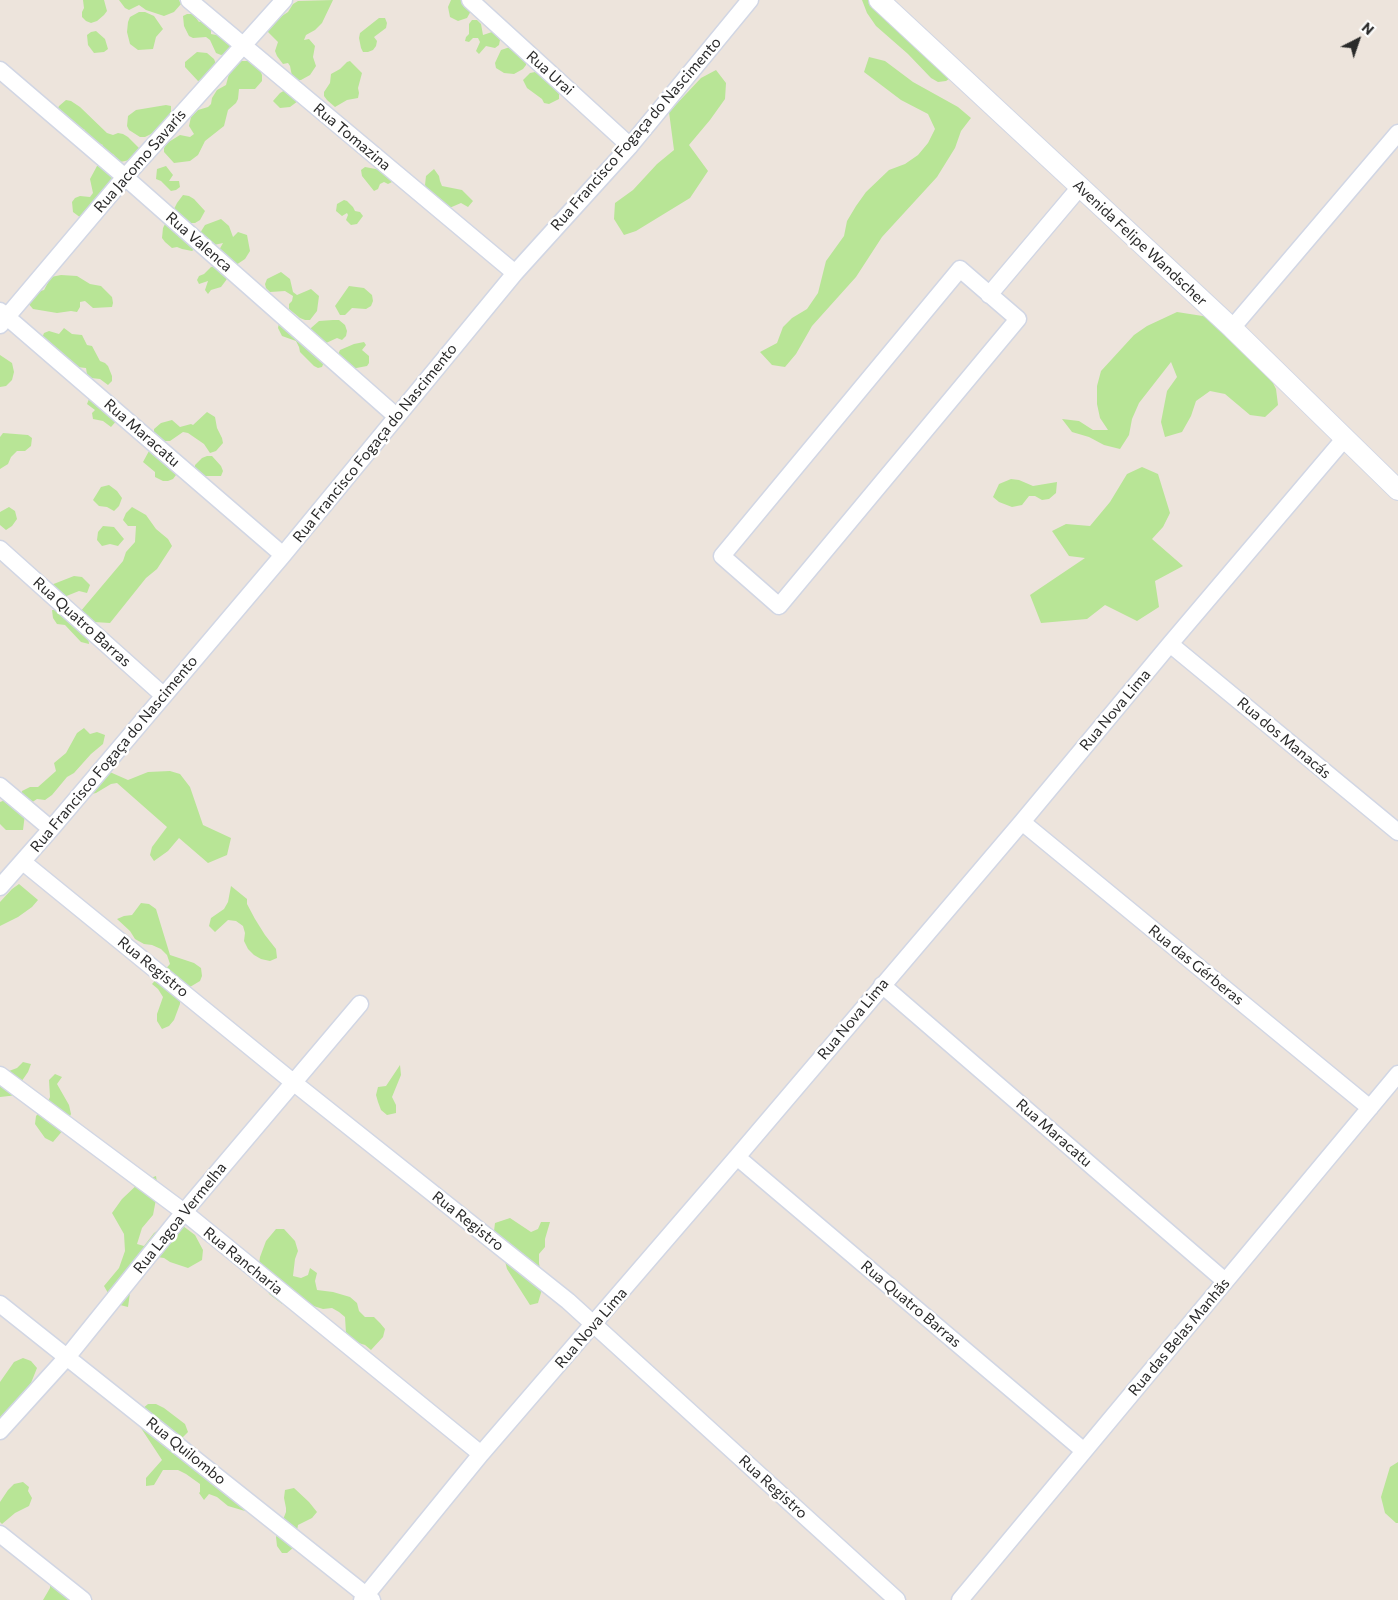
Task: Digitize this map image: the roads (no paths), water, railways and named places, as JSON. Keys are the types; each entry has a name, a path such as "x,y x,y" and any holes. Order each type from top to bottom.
{"street":[{"name":"Rua Tomazina","path":"189,0 515,273"},
{"name":"Rua Jacomo Savaris","path":"2,318 125,177 284,0"},
{"name":"Rua Urai","path":"470,0 630,146"},
{"name":"Rua Francisco Fogaça do Nascimento","path":"0,887 283,555 515,273 630,146 750,0"},
{"name":"Avenida Felipe Wandscher","path":"879,0 1232,328 1398,490"},
{"name":"Rua Valenca","path":"0,70 125,177 396,416"},
{"path":"1232,328 1395,143"},
{"path":"989,295 1080,187"},
{"path":"960,269 989,295 1018,319 779,606 722,556 960,269"},
{"name":"Rua Maracatu","path":"2,318 283,555"},
{"name":"Rua Nova Lima","path":"366,1598 481,1454 1022,822 1345,438"},
{"name":"Rua Quatro Barras","path":"0,549 163,695"},
{"name":"Rua dos Manacás","path":"1170,644 1398,832"},
{"path":"0,786 51,829"},
{"name":"Rua das Gérberas","path":"1022,822 1370,1108"},
{"name":"Rua Registro","path":"23,862 293,1082 568,1301 896,1600"},
{"name":"Rua Maracatu","path":"882,985 1226,1281"},
{"name":"Rua Lagoa Vermelha","path":"0,1431 68,1356 184,1212 360,1004"},
{"name":"Rua das Belas Manhãs","path":"960,1600 1398,1074"},
{"name":"Rua Rancharia","path":"0,1075 184,1212 481,1454"},
{"name":"Rua Quatro Barras","path":"737,1157 1084,1451"},
{"name":"Rua Quilombo","path":"0,1304 68,1356 366,1598"},
{"path":"0,1534 83,1600"}]}
